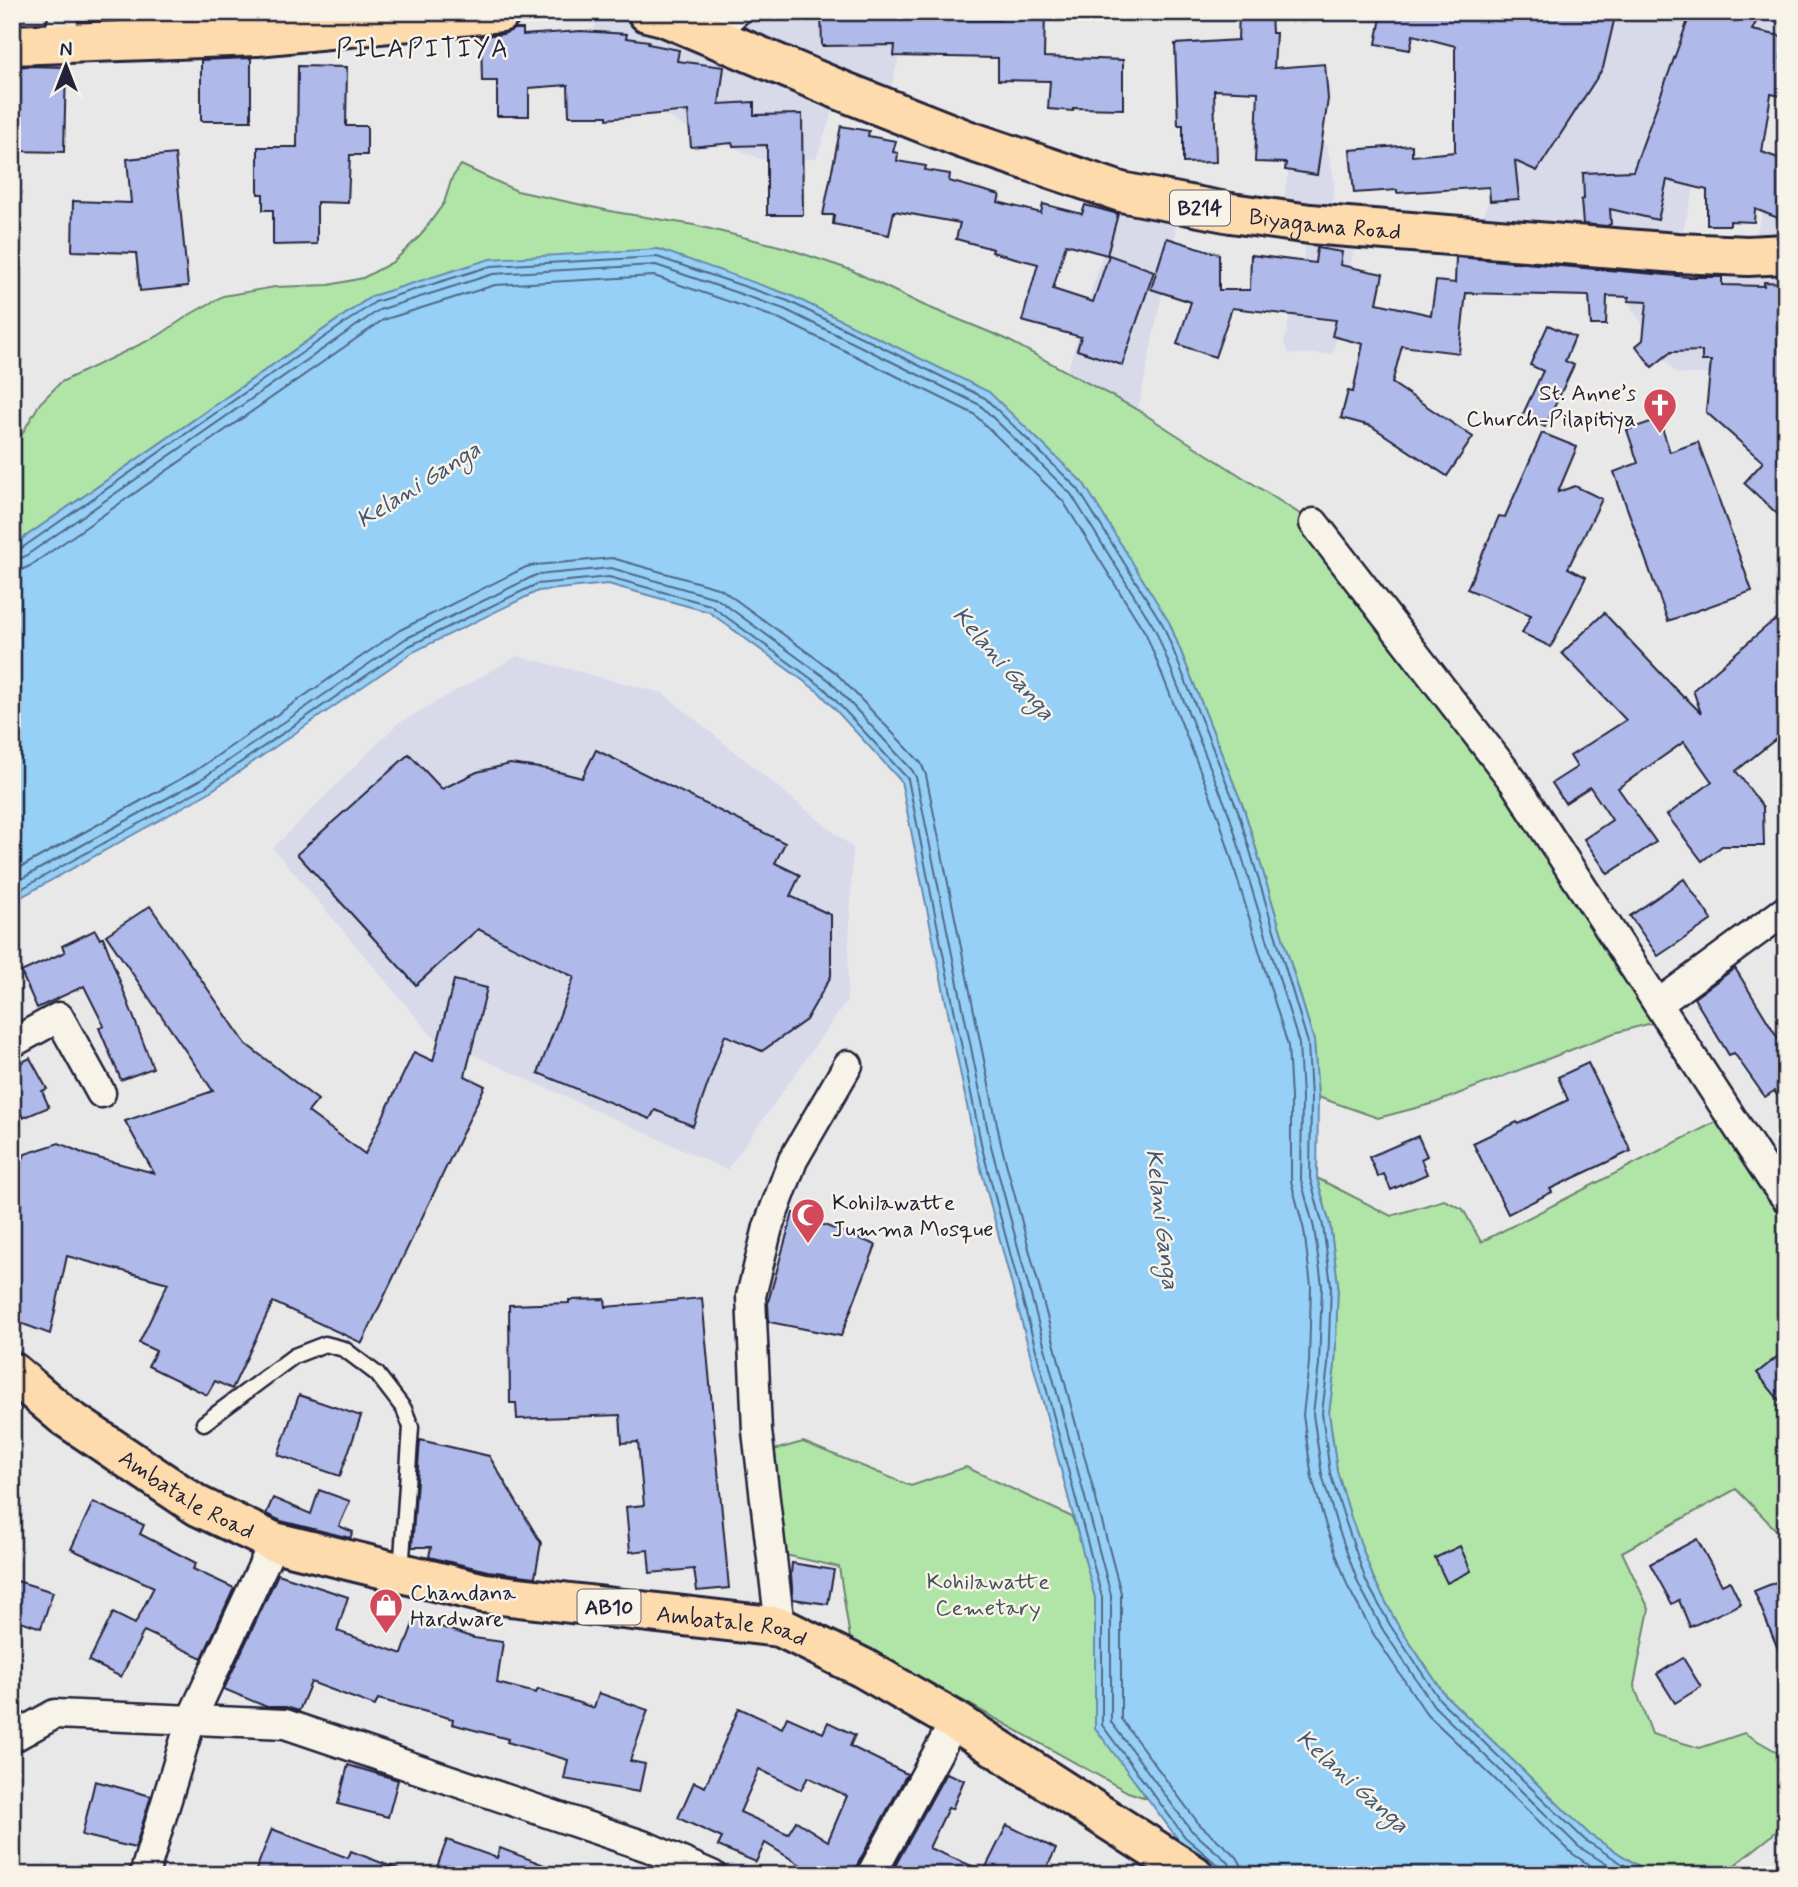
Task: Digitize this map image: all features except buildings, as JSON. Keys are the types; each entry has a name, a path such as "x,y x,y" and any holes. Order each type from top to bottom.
{"main road":[{"path":"12,45 61,27 257,36 501,12"},
{"name":"Biyagama Road","path":"647,12 722,23 840,90 964,139 1121,192 1231,213 1310,224 1677,253 1748,256 1786,254"},
{"name":"Ambatale Road","path":"12,1371 64,1416 198,1506 274,1542 484,1593 780,1627 863,1668 955,1721 1190,1873"}],"street":[{"path":"1314,523 1514,782 1786,1198"},
{"path":"1658,1004 1786,910"},
{"path":"12,1043 59,1017 101,1093"},
{"path":"780,1627 757,1431 751,1296 768,1227 793,1160 848,1065"},
{"path":"144,1875 191,1720 274,1542"},
{"path":"12,1738 55,1714 285,1724 648,1847 712,1875"},
{"path":"871,1875 955,1721"}],"lane":[{"path":"204,1423 294,1356 325,1344 344,1349 377,1374 404,1409 411,1427 401,1573"}],"shaded area":[{"path":"593,12 910,12 890,93 840,90 816,159 760,159 686,127 601,76"},
{"path":"1552,12 1745,12 1786,20 1786,58 1698,175 1677,252 1748,256 1777,171 1786,171 1786,375 1676,374 1625,297 1617,262 1476,238"},
{"path":"1304,138 1327,146 1335,183 1328,225 1358,227 1338,336 1332,354 1289,354 1284,343 1310,225 1280,219 1294,140"},
{"path":"1121,192 1181,204 1138,410 1067,372"},
{"path":"517,656 663,693 853,848 847,1001 727,1170 432,1036 273,848 397,724"}],"green space":[{"path":"461,165 517,191 615,212 694,225 783,247 851,270 923,305 1004,338 1138,410 1314,523 1667,1019 1614,1033 1435,1103 1378,1118 1318,1097 1314,1041 1244,809 1169,622 372,296 12,546 12,451 40,403 61,382 158,336 223,296 275,287 329,285 363,278 393,262 420,236 444,203 452,178"},
{"path":"1729,1115 1786,1198 1786,1540 1736,1489 1622,1552 1649,1609 1634,1685 1652,1734 1700,1748 1744,1733 1786,1757 1786,1822 1722,1875 1659,1875 1645,1870 1590,1835 1445,1695 1396,1622 1373,1577 1337,1471 1329,1412 1335,1365 1338,1284 1330,1225 1317,1178 1391,1216 1444,1200 1463,1209 1481,1242"},
{"name":"Kohilawatte Cemetary","path":"803,1442 911,1486 966,1467 1072,1517 1102,1593 1104,1721 1146,1798 1128,1792 850,1638 839,1567 785,1555 774,1450"}],"water":[{"name":"Kelani Ganga","path":"658,249 790,295 989,392 1084,484 1169,622 1244,809 1314,1041 1318,1097 1317,1178 1330,1225 1338,1284 1335,1365 1329,1413 1337,1471 1373,1577 1396,1622 1445,1695 1590,1835 1645,1870 1659,1875 1219,1875 1180,1842 1095,1728 1095,1598 976,1150 901,781 820,693 709,612 608,584 538,591 413,652 208,793 12,902 12,546 372,296 490,259"}],"place":[{"name":"St. Anne’s Church-Pilapitiya","path":"1660,435"},
{"name":"Kohilawatte Jumma Mosque","path":"808,1245"},
{"name":"Chandana Hardware","path":"386,1635"}],"district":[{"name":"PILAPITIYA","path":"423,48"}]}
